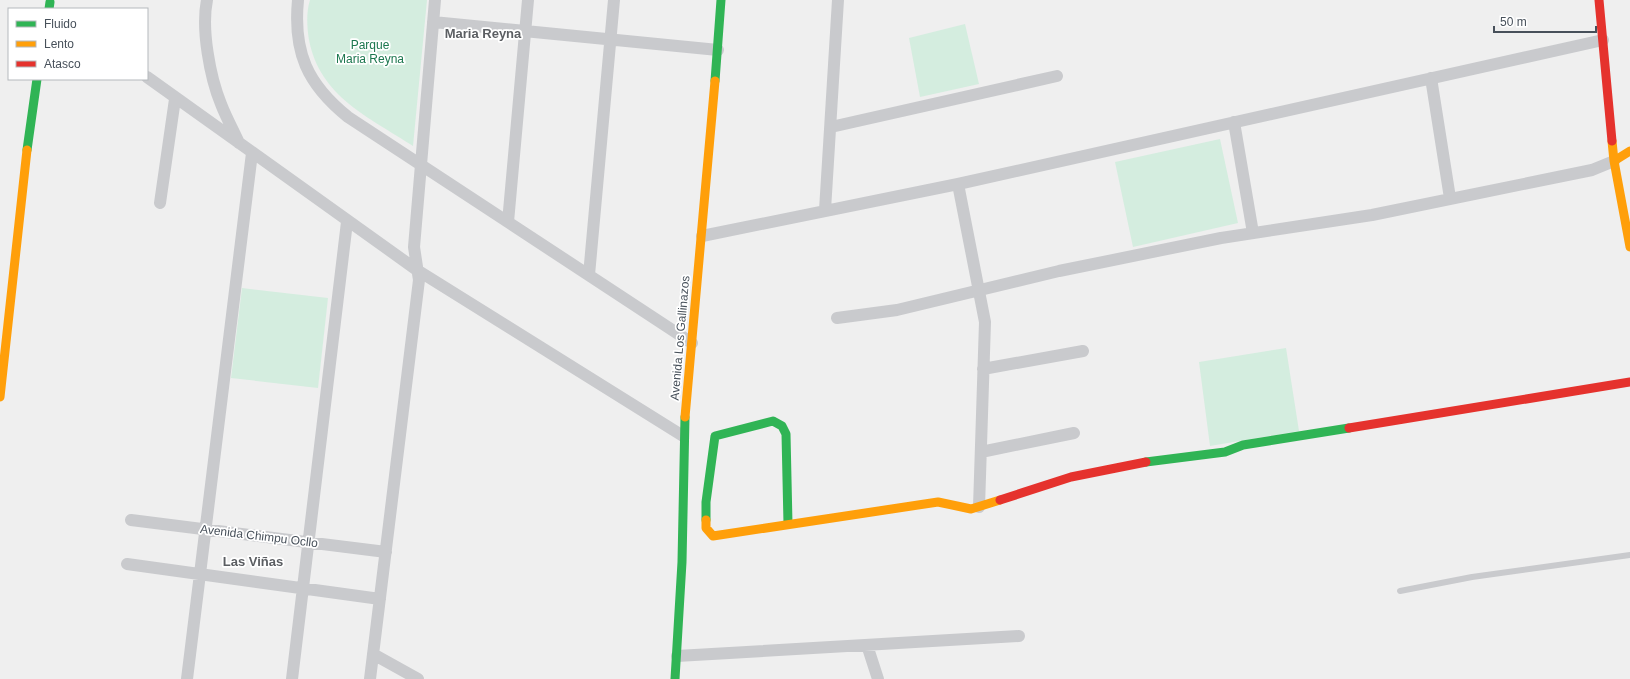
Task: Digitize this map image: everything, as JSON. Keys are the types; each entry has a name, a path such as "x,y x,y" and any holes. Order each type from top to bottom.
{"street":[{"path":"207,0 206,34 210,68 220,103 240,144"},
{"path":"298,0 296,20 298,44 305,67 315,85 330,103 348,117 420,165 692,343"},
{"path":"370,679 419,280 414,247 435,0"},
{"path":"508,222 528,0"},
{"path":"589,275 614,0"},
{"name":"Avenida Los Gallinazos","path":"675,679 682,562 683,436 705,235 721,0"},
{"path":"825,210 838,0"},
{"path":"1599,0 1614,161 1630,247"},
{"path":"433,22 718,50"},
{"path":"705,235 958,184 1603,40"},
{"path":"831,127 1057,76"},
{"path":"148,78 175,99 240,144 347,222 417,270 683,436"},
{"path":"1431,78 1450,198"},
{"path":"0,397 26,161 37,80"},
{"path":"160,203 175,99"},
{"path":"1234,122 1253,233"},
{"path":"837,318 897,310 1059,271 1253,233 1372,214 1592,170 1614,161 1630,151"},
{"path":"187,679 252,153"},
{"path":"958,184 980,290 985,322 979,507"},
{"path":"292,679 347,222"},
{"path":"983,369 1083,352"},
{"path":"788,524 786,434 782,426 773,421 714,436 706,502 706,528 708,533 713,536 938,502 971,509 1071,477 1141,463 1225,452 1251,444 1630,382"},
{"path":"981,452 1074,433"},
{"name":"Avenida Chimpu Ocllo","path":"131,520 386,552"},
{"path":"127,564 380,599"},
{"path":"677,656 1019,636"},
{"path":"867,645 878,679"},
{"path":"373,654 418,679"}],"lane":[{"path":"1400,591 1472,577 1630,555"}],"green space":[{"name":"Parque Maria Reyna","path":"310,0 427,0 413,146 349,104 335,91 324,77 315,60 309,40 307,20"},
{"path":"965,24 979,84 920,97 909,38"},
{"path":"1220,139 1238,223 1133,247 1115,162"},
{"path":"242,288 328,298 318,388 231,378"},
{"path":"1286,348 1299,431 1210,446 1199,362"}],"traffic: fast":[{"path":"715,81 721,0"},
{"path":"49,8 50,2"},
{"path":"27,150 37,80"},
{"path":"675,679 682,562 685,417"},
{"path":"706,520 706,502 715,436 773,421 782,426 786,434 788,524"},
{"path":"1146,462 1225,452 1243,445 1349,428"}],"traffic: slow":[{"path":"685,417 715,81"},
{"path":"1612,141 1614,161 1630,247"},
{"path":"0,397 27,150"},
{"path":"1614,161 1630,151"},
{"path":"706,520 706,528 713,536 938,502 971,509 1000,500"}],"traffic: jam":[{"path":"1599,0 1612,141"},
{"path":"1349,428 1630,382"},
{"path":"1000,500 1071,477 1146,462"}],"district":[{"name":"Maria Reyna","path":"483,33"},
{"name":"Las Viñas","path":"253,561"}]}
